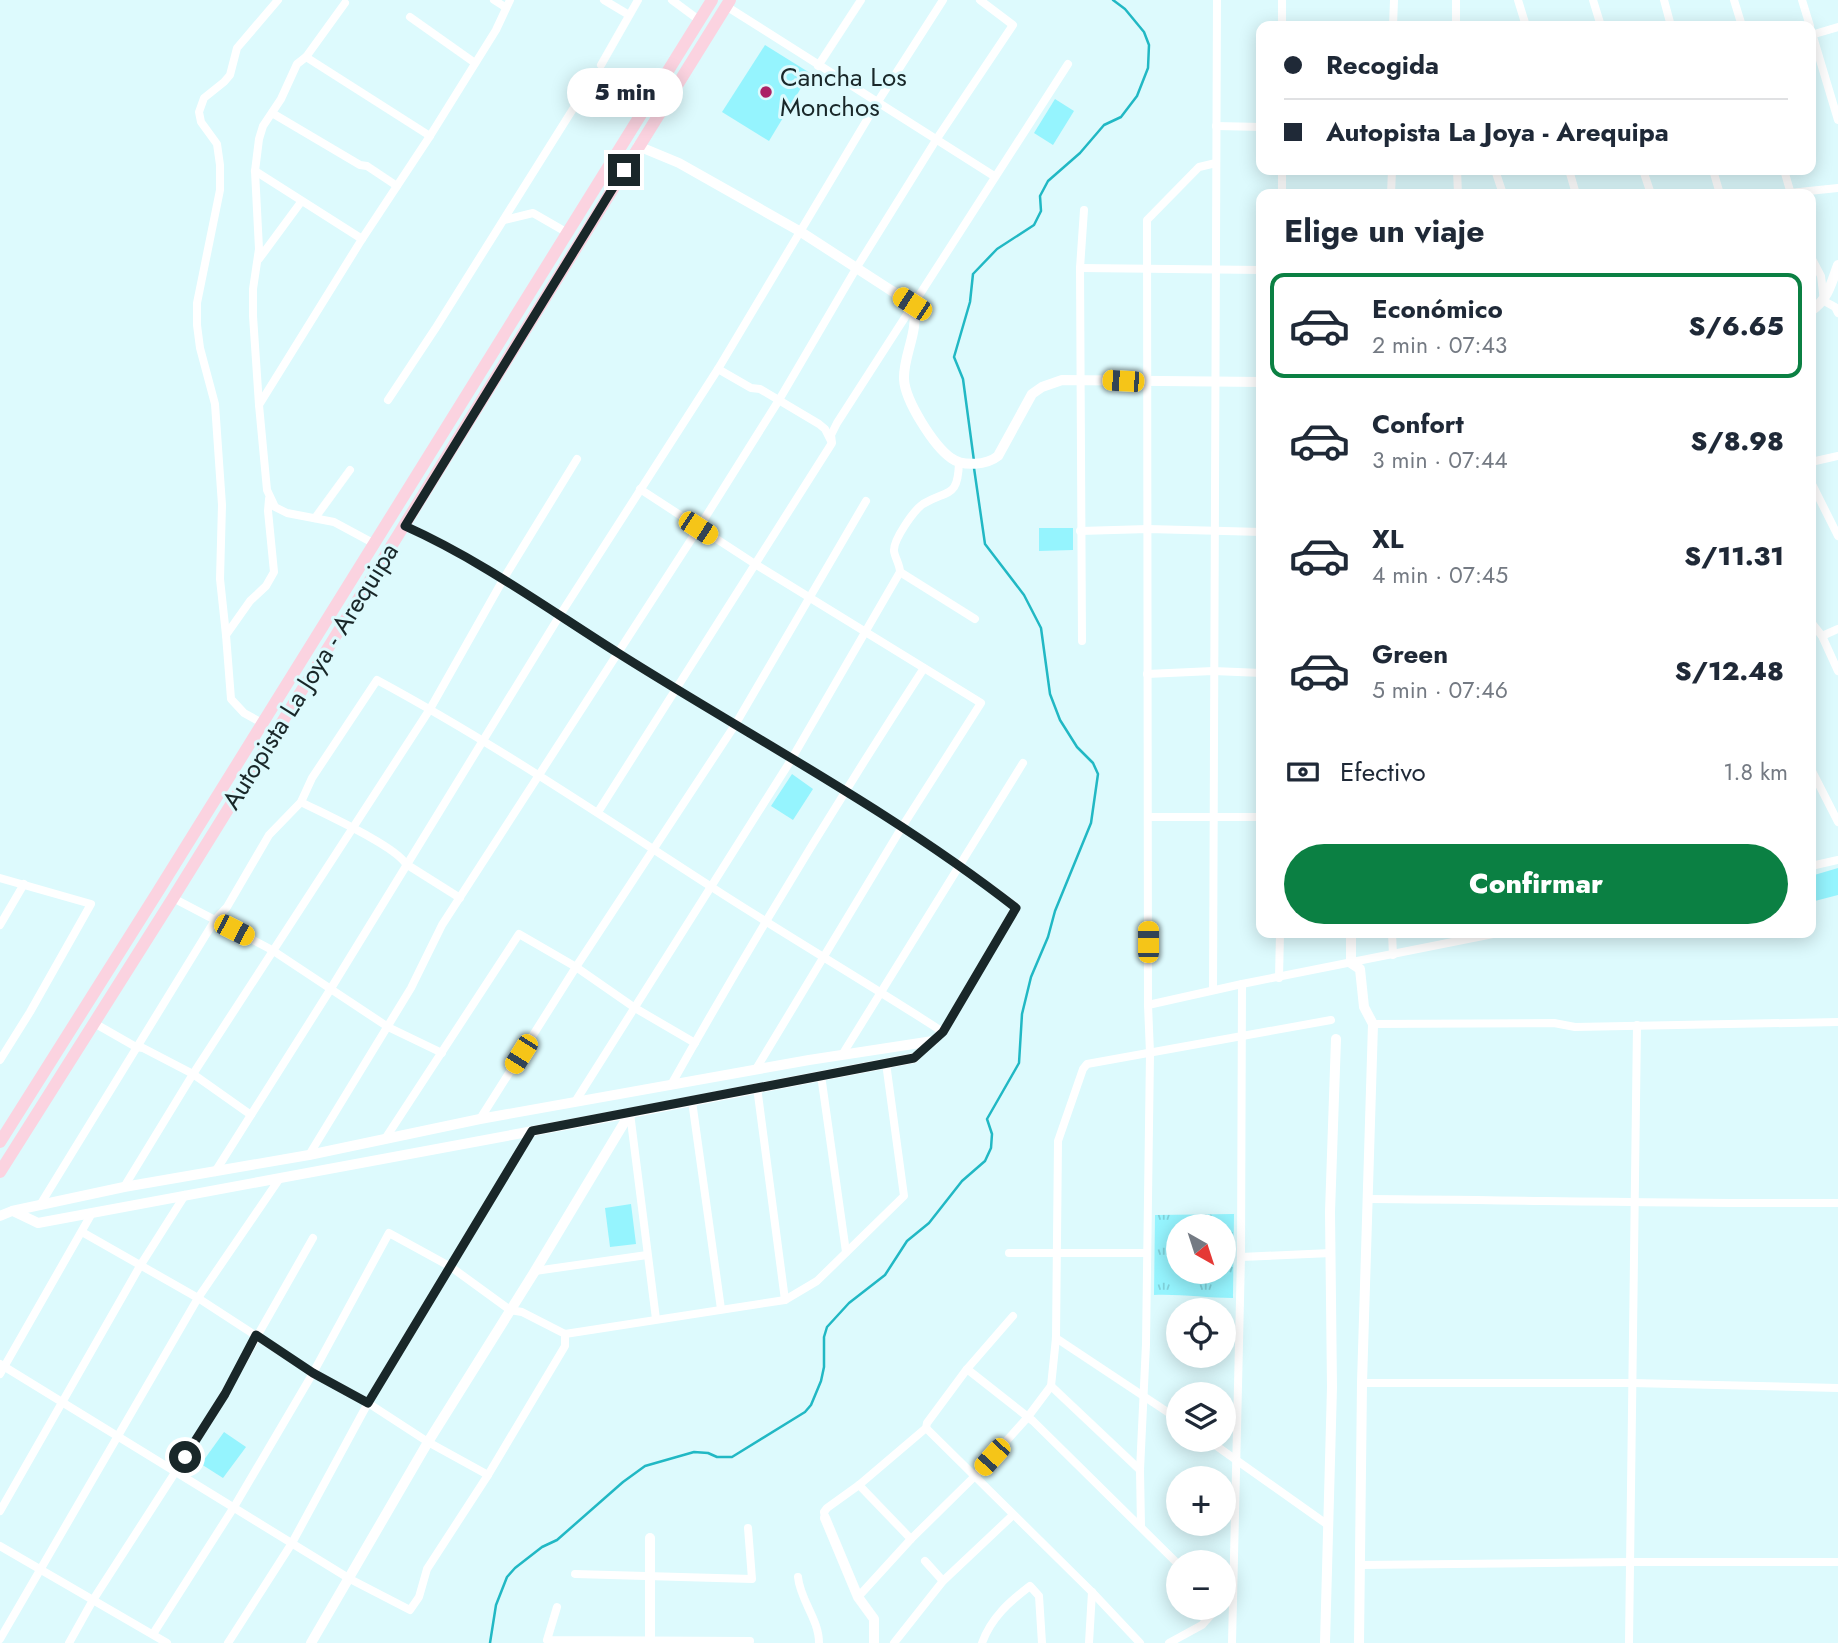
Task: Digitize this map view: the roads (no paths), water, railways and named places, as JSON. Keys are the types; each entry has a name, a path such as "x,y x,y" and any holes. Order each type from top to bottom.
{"main road":[{"name":"Autopista La Joya - Arequipa","path":"0,1142 712,0"},
{"name":"Autopista La Joya - Arequipa","path":"0,1172 405,526 728,3"}],"street":[{"path":"262,723 244,713 231,699 220,568 222,505 215,404 197,325 197,303 220,190 220,165 217,144 201,122 199,112 204,98 230,75 237,48 278,0"},
{"path":"260,405 496,30 507,4 494,0"},
{"path":"604,0 629,15"},
{"path":"601,65 638,0"},
{"path":"672,0 699,20"},
{"path":"818,66 861,0"},
{"path":"215,1172 560,615 718,369 877,103 943,0"},
{"path":"309,1155 425,965 442,925 537,775 619,653 779,400 936,140 1013,24 980,0"},
{"path":"1213,990 1217,0"},
{"path":"1282,0 1282,21"},
{"path":"1393,21 1394,0"},
{"path":"1456,0 1456,21"},
{"path":"1518,0 1524,21"},
{"path":"1593,0 1599,21"},
{"path":"1664,0 1670,21"},
{"path":"1734,0 1740,21"},
{"path":"1802,0 1808,21"},
{"path":"226,635 250,601 266,586 274,572 253,316 253,289 258,261 258,197 255,171 261,131 297,64 306,57 345,3"},
{"path":"728,3 818,66 994,176"},
{"path":"410,18 475,63"},
{"path":"1816,30 1838,27"},
{"path":"1816,47 1838,120"},
{"path":"306,57 430,136"},
{"path":"598,811 832,443 831,436 836,423 1068,64"},
{"path":"388,400 588,85"},
{"path":"272,113 360,165 367,166 397,186"},
{"path":"1216,126 1256,127"},
{"path":"638,146 678,163 801,232 912,304 915,310 913,333 904,383 908,395 934,438 959,462 969,464 993,461 1032,394 1042,387 1062,380 1145,383 1256,382"},
{"path":"1141,1527 1150,1054 1145,383 1147,220 1199,167 1216,163"},
{"path":"255,171 362,239"},
{"path":"1816,190 1838,188"},
{"path":"258,261 301,202"},
{"path":"1082,641 1080,268 1084,210"},
{"path":"504,220 533,213 566,232"},
{"path":"1816,307 1824,301 1838,265"},
{"path":"1816,266 1821,276 1824,301"},
{"path":"1080,268 1256,270"},
{"path":"1824,301 1835,307 1838,313"},
{"path":"718,369 819,424 825,429 832,443"},
{"path":"1816,462 1838,456"},
{"path":"124,1187 272,950 430,709 504,578 577,459"},
{"path":"959,462 959,478 950,492 924,503 900,532 894,552 900,572 975,619"},
{"path":"315,518 350,470"},
{"path":"640,489 755,565 981,703 902,827 756,1069"},
{"path":"1816,492 1838,536"},
{"path":"269,499 282,511 334,522 373,543"},
{"path":"480,1119 735,725 866,502"},
{"path":"12,1210 38,1223 914,1058 943,1032 1016,908 961,865 845,790 791,760 504,578 405,526"},
{"path":"1080,531 1148,528 1256,532"},
{"path":"575,1102 791,760 900,572"},
{"path":"1816,628 1838,671"},
{"path":"1822,636 1838,629"},
{"path":"671,1085 766,920 845,790 924,668"},
{"path":"1147,674 1213,671 1256,673"},
{"path":"40,1205 215,920 233,899 269,835 302,802 312,778 377,680 598,811 712,887 943,1032"},
{"path":"842,1055 1023,763"},
{"path":"1816,787 1838,822"},
{"path":"302,802 402,858 405,864 460,898"},
{"path":"1148,817 1256,817"},
{"path":"1816,865 1838,860"},
{"path":"0,878 91,904 30,1012 3,1050 0,1060"},
{"path":"0,925 24,884"},
{"path":"173,898 272,950 388,1027 442,1053"},
{"path":"385,1139 519,933 576,967 635,1009 695,1043"},
{"path":"1279,978 1280,938"},
{"path":"1351,938 1351,963"},
{"path":"1392,938 1393,955"},
{"path":"1148,1005 1474,938"},
{"path":"1351,963 1360,969 1364,1006 1373,1024 1362,1383 1359,1643"},
{"path":"1235,1550 1241,1257 1242,984"},
{"path":"858,1597 911,1539 975,1476 1027,1418 1051,1386 1056,1338 1058,1141 1083,1069 1087,1065 1331,1020"},
{"path":"1373,1024 1554,1023 1576,1027 1838,1022"},
{"path":"94,1023 136,1047 144,1048 193,1074 251,1115"},
{"path":"1629,1643 1637,1025"},
{"path":"1325,1643 1332,1387 1330,1212 1336,1039"},
{"path":"0,1216 12,1210 124,1187 309,1155 480,1119 756,1069 933,1041"},
{"path":"153,1634 234,1507 313,1373 389,1233 451,1267 510,1310 522,1312 565,1334 794,1297 817,1281 904,1196 886,1063"},
{"path":"821,1075 846,1252"},
{"path":"757,1087 785,1300"},
{"path":"692,1101 721,1309"},
{"path":"629,1113 656,1319"},
{"path":"312,1643 428,1442 535,1271 629,1113"},
{"path":"228,1643 292,1543 368,1403 532,1131"},
{"path":"0,1639 198,1298 280,1178"},
{"path":"0,1511 140,1266 185,1195"},
{"path":"1368,1199 1696,1204 1838,1203"},
{"path":"92,1213 1,1368 117,1434 350,1578 410,1610 419,1597 428,1569 565,1346 565,1334"},
{"path":"82,1233 198,1298 313,1373 488,1475"},
{"path":"69,1643 93,1600 214,1412 313,1238"},
{"path":"1009,1253 1147,1252"},
{"path":"1241,1257 1331,1253"},
{"path":"535,1271 647,1255"},
{"path":"874,1643 874,1619 858,1597 824,1512 926,1428 967,1369 1013,1316"},
{"path":"1056,1338 1166,1410"},
{"path":"967,1369 1027,1418 1166,1552"},
{"path":"1362,1383 1632,1383 1838,1388"},
{"path":"1051,1386 1140,1470"},
{"path":"926,1428 1140,1643"},
{"path":"1225,1452 1328,1525"},
{"path":"859,1485 911,1539"},
{"path":"894,1643 943,1580 1013,1516"},
{"path":"575,1574 752,1579 748,1528"},
{"path":"650,1538 650,1642"},
{"path":"0,1546 167,1643"},
{"path":"925,1562 943,1580"},
{"path":"1360,1565 1838,1562"},
{"path":"798,1577 819,1633 818,1643"},
{"path":"982,1643 1003,1609 1030,1586 1039,1596 1042,1643"},
{"path":"1089,1643 1092,1592"},
{"path":"557,1607 547,1640 750,1641"},
{"path":"1169,1643 1207,1620"},
{"path":"1232,1643 1234,1620"}],"waterway":[{"path":"974,461 963,379 954,357 970,302 973,274 997,249 1034,225 1041,211 1040,196 1048,181 1080,153 1104,125 1121,117 1137,96 1148,68 1149,45 1144,32 1125,9 1113,0"},
{"path":"490,1643 496,1605 507,1577 542,1547 557,1540 623,1482 645,1466 694,1452 732,1457 805,1412 811,1405 821,1381 827,1327 849,1303 885,1275 907,1241 929,1223 962,1181 985,1161 991,1148 992,1134 987,1119 1019,1063 1022,1014 1031,977 1091,823 1098,774 1093,763 1077,747 1060,720 1050,694 1041,628 1024,595 985,544 974,468"}],"place":[{"name":"Cancha Los Monchos","path":"766,92"}]}
